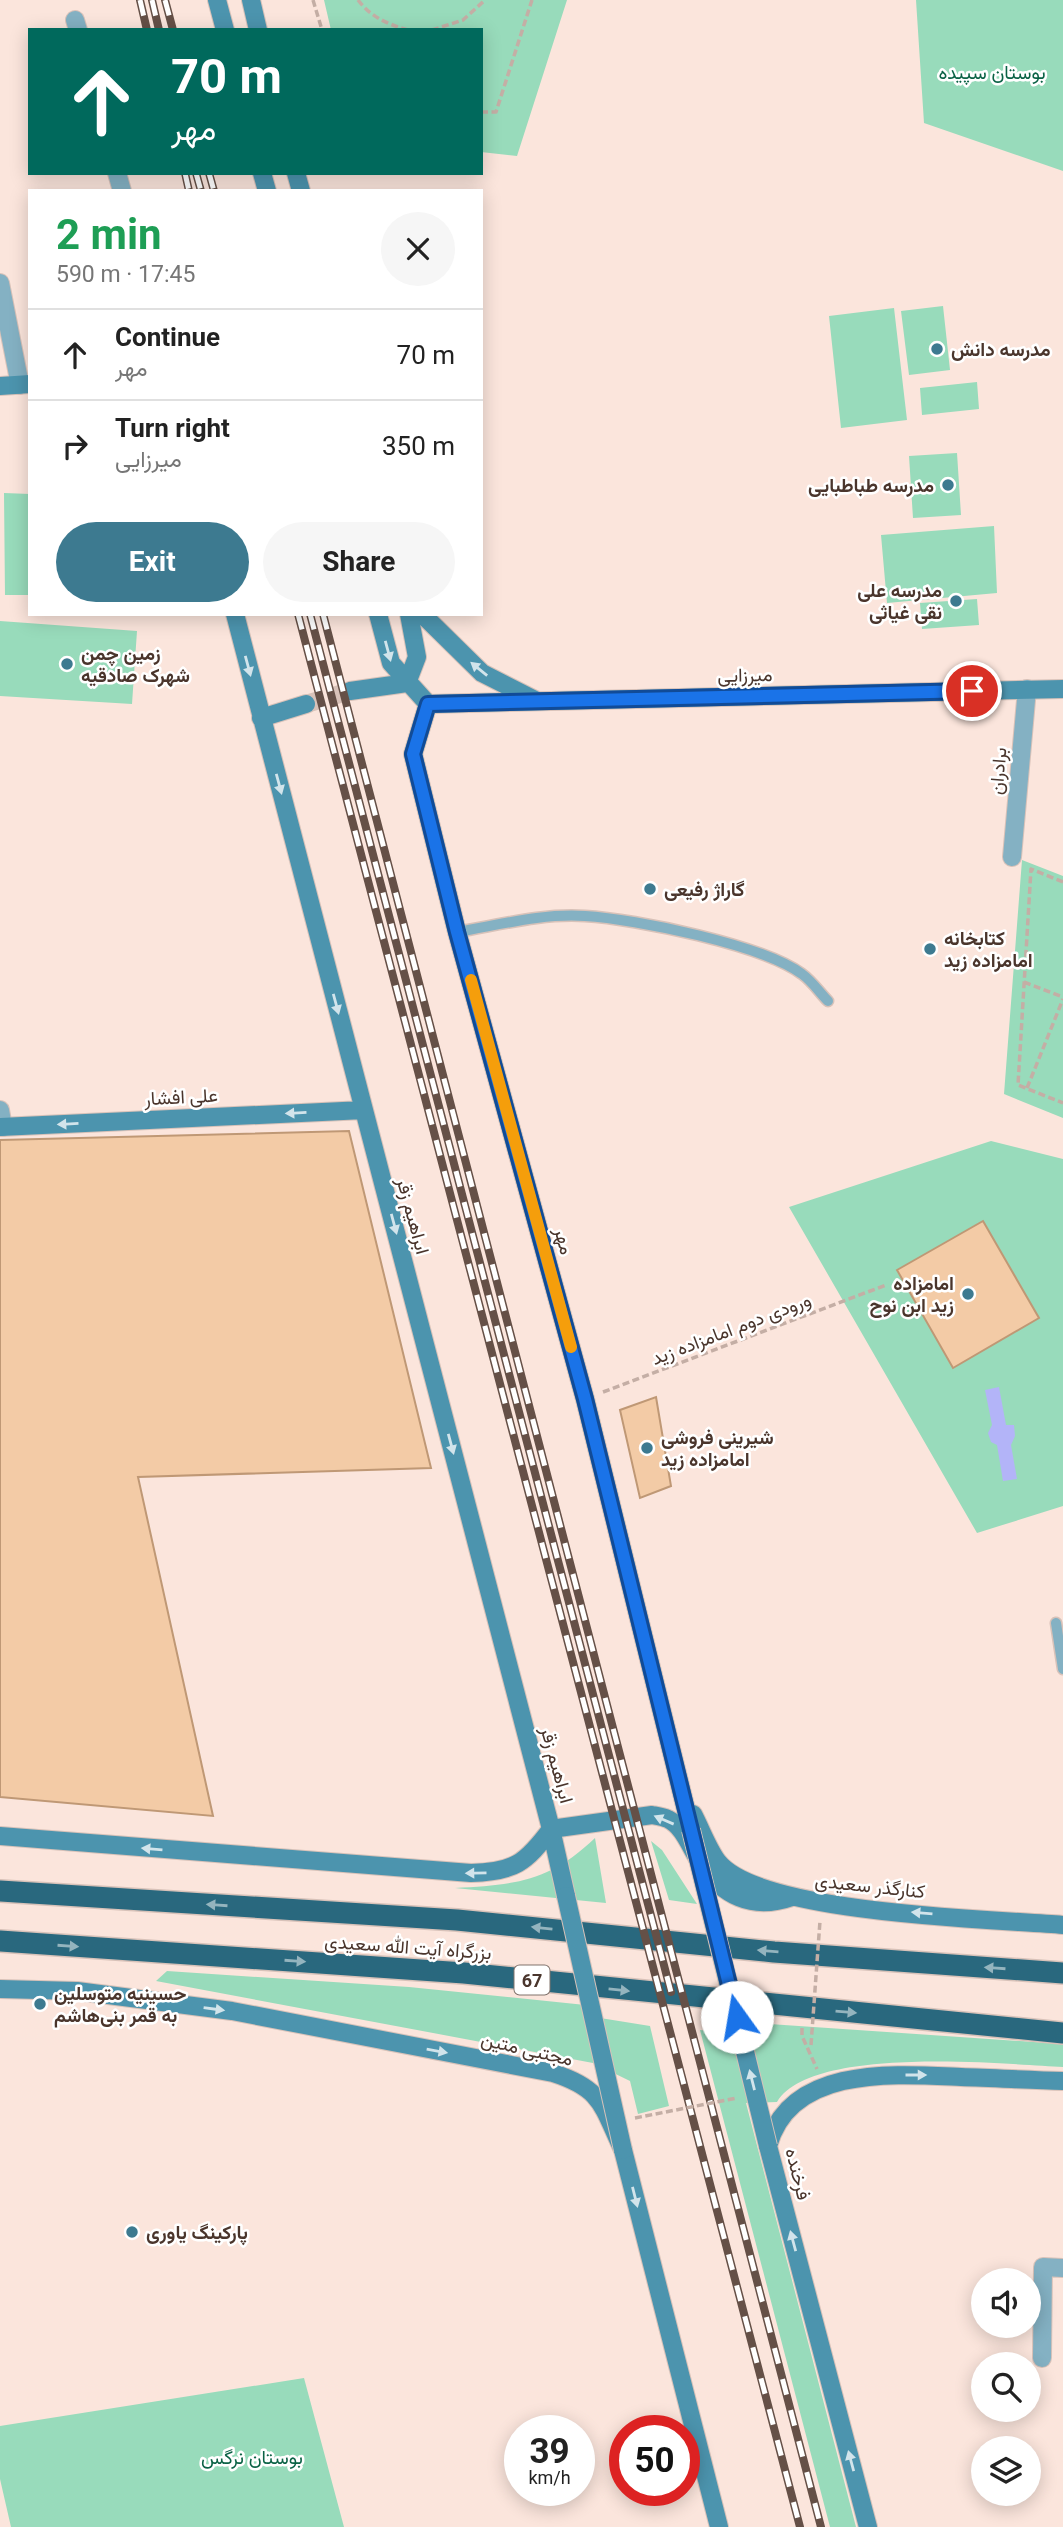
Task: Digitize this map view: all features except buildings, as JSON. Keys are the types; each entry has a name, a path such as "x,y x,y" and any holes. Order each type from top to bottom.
{"highway":[{"name":"بزرگراه آیت الله سعیدی","path":"0,1891 457,1920 775,1952 1063,1973"},
{"name":"بزرگراه آیت الله سعیدی","path":"0,1941 464,1973 1063,2033"}],"street":[{"path":"217,0 224,28"},
{"path":"251,0 258,28"},
{"path":"0,283 25,385 0,386"},
{"name":"ابراهیم زقر","path":"236,616 551,1829 622,2150"},
{"path":"379,616 391,663 428,704"},
{"path":"407,683 417,657 408,616"},
{"path":"424,616 482,673 538,701"},
{"path":"350,691 407,683"},
{"name":"میرزایی","path":"428,704 1063,689"},
{"name":"برادران","path":"1012,857 1027,690"},
{"path":"261,718 306,704"},
{"name":"مهر","path":"428,704 413,754 457,932 585,1399 682,1792"},
{"name":"علی افشار","path":"1,1121 364,1110"},
{"path":"682,1792 768,2147"},
{"name":"کنارگذر سعیدی","path":"682,1792 719,1863 752,1885 835,1906 1063,1925"},
{"path":"0,1836 471,1873 512,1868 533,1854 551,1829 652,1815 667,1818 681,1830 701,1863 725,1892 774,1903 792,1897"},
{"name":"مجتبی متین","path":"0,1989 77,1991 232,2011 553,2073 588,2087 598,2096 622,2150 719,2527"},
{"name":"فرخنده","path":"868,2527 768,2147 773,2129 784,2113 802,2098 825,2086 867,2076 919,2075 1063,2081"},
{"path":"1042,2358 1043,2267 1063,2269"}],"lane":[{"path":"457,932 516,922 585,916 666,928 765,954 802,974 828,1001"},
{"path":"1056,1623 1063,1669"}],"path":[{"path":"313,0 321,28"},
{"path":"358,0 366,10 387,24 401,28"},
{"path":"438,28 463,20 485,0"},
{"path":"483,112 496,113 532,0"},
{"path":"1063,882 1031,869 1018,1085 1063,1103"},
{"path":"1024,982 1063,998 1027,1089"},
{"name":"ورودی دوم امامزاده زید","path":"585,1399 886,1285"},
{"path":"820,1921 811,2045 802,2036 825,2086"},
{"path":"635,2118 750,2095"}],"green space":[{"path":"324,0 567,0 517,156 483,152 483,28 331,28"},
{"name":"بوستان سپیده","path":"916,0 1063,0 1063,171 924,123"},
{"path":"943,306 950,370 909,375 901,311"},
{"path":"894,308 907,420 841,428 829,316"},
{"path":"977,382 979,409 922,415 920,388"},
{"path":"957,453 961,515 913,518 909,456"},
{"path":"4,493 28,494 28,595 5,595"},
{"path":"994,526 997,593 887,603 881,535"},
{"path":"977,599 979,625 922,629 920,603"},
{"name":"زمین چمن شهرک صادقیه","path":"0,621 137,631 132,704 0,696"},
{"path":"1022,860 1063,876 1063,1118 1004,1094"},
{"path":"991,1141 1063,1159 1063,1506 977,1533 789,1207"},
{"path":"595,1838 606,1903 455,1888 495,1885 530,1878 562,1864"},
{"path":"651,1841 662,1850 697,1904 669,1900"},
{"path":"167,1971 409,1987 595,2006 594,2017 650,2026 669,2106 638,2114 630,2081 593,2063 156,1981"},
{"path":"755,2023 1063,2044 1063,2067 955,2062 867,2065 828,2072 797,2084 777,2102 746,2103 856,2527 830,2527 700,2030 754,2037"},
{"name":"بوستان نرگس","path":"304,2378 344,2527 11,2527 0,2479 0,2426"}],"water":[{"path":"999,1387 1006,1425 1014,1425 1015,1436 1011,1445 1017,1479 1003,1481 997,1445 991,1442 988,1433 992,1425 985,1390"}],"tunnel":[{"path":"306,704 350,691"}],"railway":[{"path":"140,0 147,28"},
{"path":"152,0 159,28"},
{"path":"165,0 172,28"},
{"path":"185,175 189,189"},
{"path":"197,175 200,189"},
{"path":"210,175 213,189"},
{"path":"299,616 800,2527"},
{"path":"311,616 671,1992"},
{"path":"324,616 821,2527"}],"slow traffic":[{"path":"471,980 571,1347"}],"place":[{"name":"مدرسه دانش","path":"937,349"},
{"name":"مدرسه طباطبایی","path":"948,485"},
{"name":"مدرسه علی نقی غیاثی","path":"956,601"},
{"name":"زمین چمن شهرک صادقیه","path":"67,664"},
{"name":"گاراژ رفیعی","path":"650,889"},
{"name":"کتابخانه امامزاده زید","path":"930,949"},
{"name":"امامزاده زید ابن نوح","path":"968,1294"},
{"name":"شیرینی فروشی امامزاده زید","path":"647,1448"},
{"name":"حسینیه متوسلین به قمر بنی‌هاشم","path":"40,2004"},
{"name":"پارکینگ یاوری","path":"132,2232"}],"route":[{"path":"737,2017 585,1399 457,932 413,754 428,704 972,691"}]}
